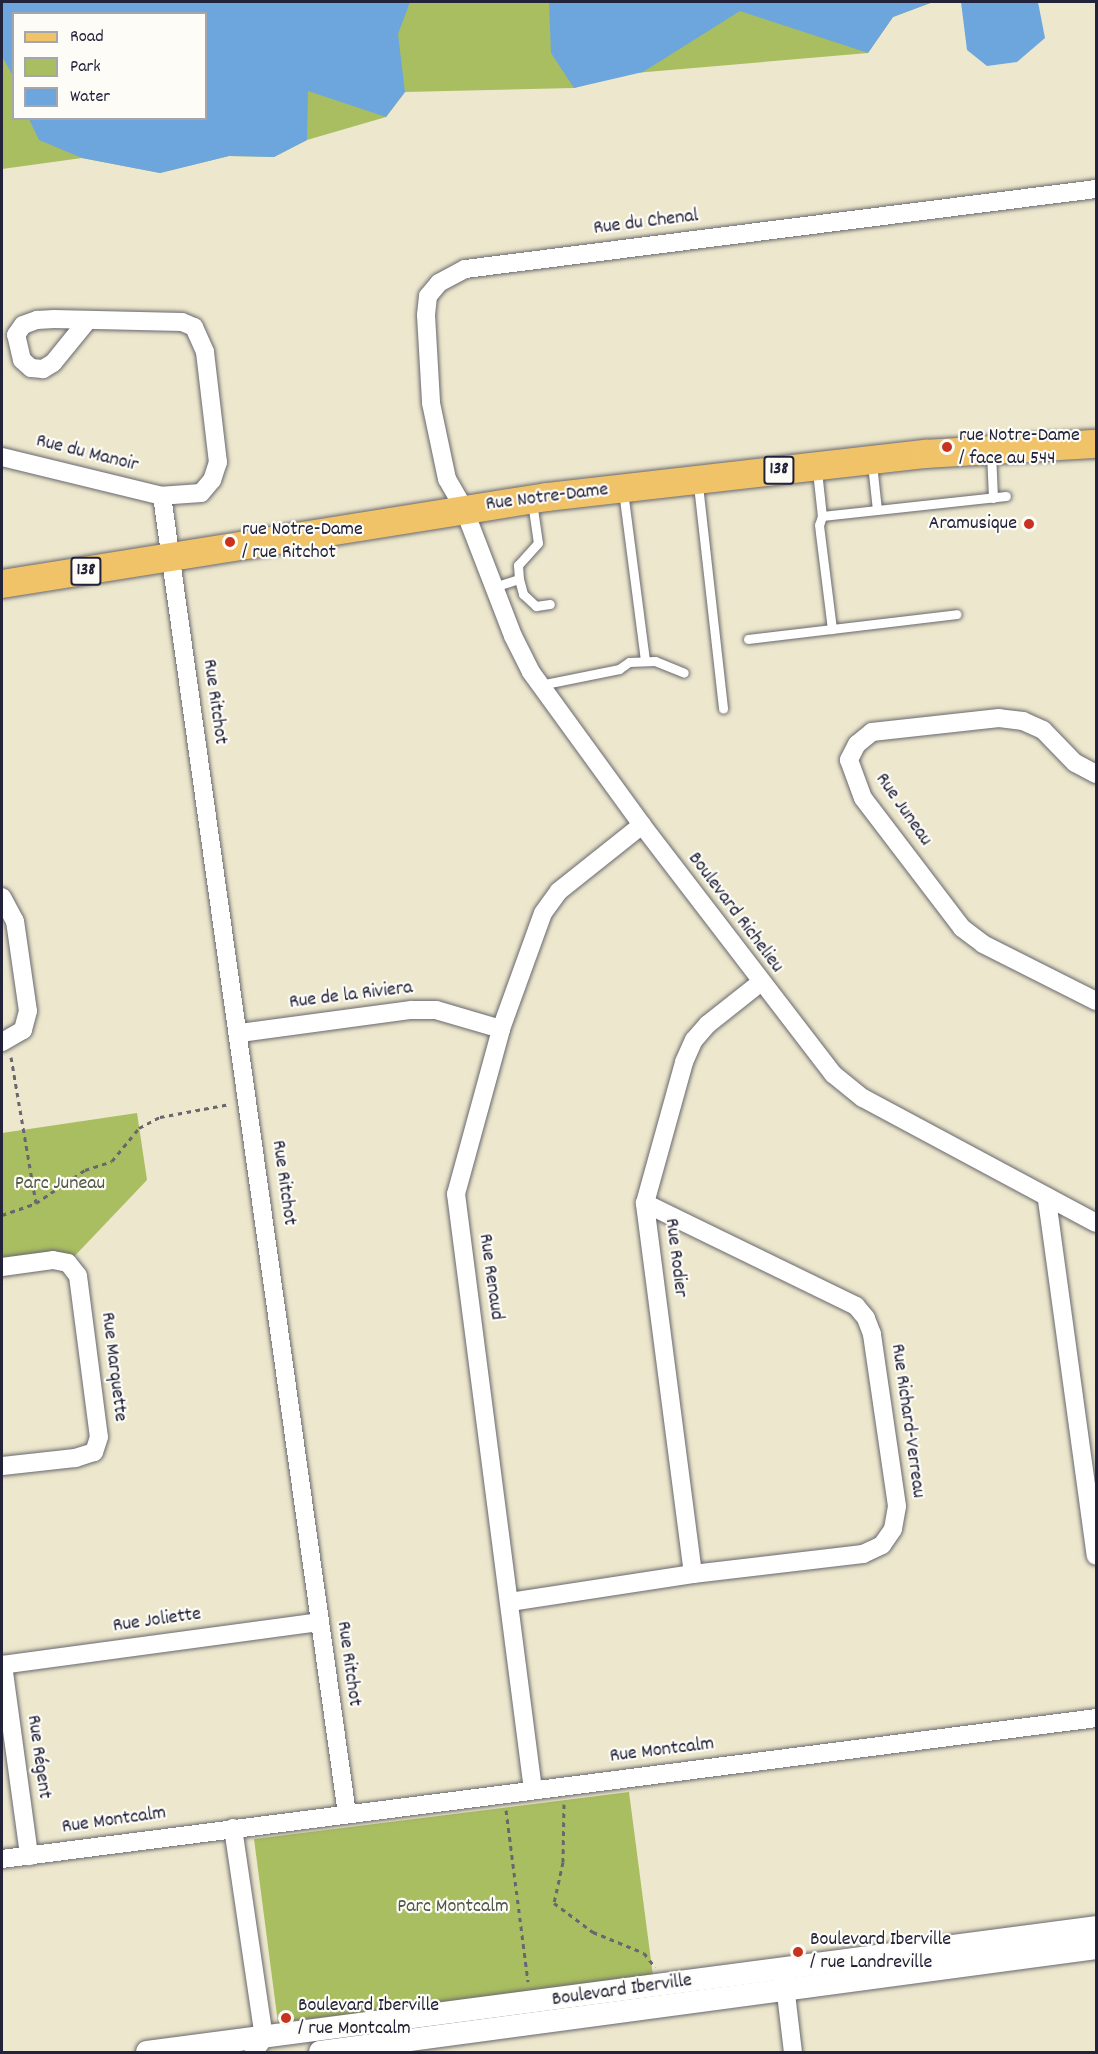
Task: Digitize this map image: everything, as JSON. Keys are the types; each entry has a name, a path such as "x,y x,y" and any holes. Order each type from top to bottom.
{"main road":[{"name":"Rue Notre-Dame","path":"2,584 171,559 531,499 872,460 1096,444"}],"street":[{"name":"Rue du Chenal","path":"464,509 447,479 431,403 426,315 428,296 439,283 465,269 1096,189"},
{"name":"Rue du Manoir","path":"2,457 162,496 201,493 212,480 218,462 202,338 194,327 182,322 88,320"},
{"name":"Rue Ritchot","path":"162,496 240,1034 347,1814"},
{"name":"Boulevard Richelieu","path":"464,509 513,636 540,685 760,983 833,1074 863,1098 1047,1200 1096,1223"},
{"name":"Rue Juneau","path":"1096,774 1075,763 1043,730 1023,721 999,718 872,732 857,744 849,760 863,798 962,928 983,944 1096,1001"},
{"name":"Rue Renaud","path":"533,1790 456,1194 501,1029 543,913 559,891 642,825"},
{"path":"2,897 15,921 28,1011 23,1030 5,1042"},
{"name":"Rue Rodier","path":"693,1574 645,1203 684,1062 694,1040 708,1023 760,983"},
{"name":"Rue de la Riviera","path":"240,1034 411,1010 436,1010 501,1029"},
{"path":"1047,1200 1096,1556"},
{"name":"Rue Richard-Verreau","path":"510,1602 693,1574 863,1554 882,1545 893,1529 897,1506 872,1334 866,1318 856,1306 645,1203"},
{"name":"Rue Marquette","path":"2,1266 53,1260 68,1263 78,1276 99,1437 94,1452 75,1458 2,1466"},
{"name":"Rue Joliette","path":"2,1665 319,1622"},
{"name":"Rue Régent","path":"2,1665 29,1856"},
{"name":"Rue Montcalm","path":"2,1859 1096,1718"},
{"path":"233,1828 259,2045"},
{"name":"Boulevard Iberville","path":"320,2052 1096,1927"},
{"name":"Boulevard Iberville","path":"147,2052 259,2045 657,1986 784,1979 1096,1948"},
{"path":"784,1979 793,2052"}],"lane":[{"path":"991,450 993,498"},
{"path":"872,460 877,510"},
{"path":"817,466 822,516 819,525 832,629"},
{"path":"698,480 723,709"},
{"path":"622,488 645,661"},
{"path":"822,516 1006,496"},
{"path":"531,499 538,543 518,565 519,579 524,594 536,606 550,604"},
{"path":"494,587 519,579"},
{"path":"748,639 957,614"},
{"path":"540,685 645,661 655,661 684,673"}],"path":[{"path":"5,1042 36,1203"},
{"path":"2,1215 36,1203 85,1170 112,1161 140,1128 160,1116 249,1101"},
{"path":"564,1786 563,1862 554,1903 593,1932 644,1953 655,1966 657,1986"},
{"path":"504,1793 531,2003"}],"green space":[{"path":"2,2 933,2 893,17 868,53 623,74 574,88 405,92 386,117 307,140 274,157 229,156 160,173 82,158 2,169"},
{"name":"Parc Juneau","path":"137,1113 147,1180 68,1263 2,1267 2,1133"},
{"name":"Parc Montcalm","path":"629,1792 653,1976 278,2023 254,1839"}],"water":[{"path":"3,2 410,2 398,34 405,92 386,117 308,91 307,140 274,157 229,156 160,173 82,158 39,140 29,120 207,120 207,12 12,12 12,74 2,56"},
{"path":"549,2 933,2 893,17 868,53 740,11 643,72 574,88 551,53"},
{"path":"961,2 1038,2 1045,38 1017,62 987,66 967,50"}],"place":[{"name":"rue Notre-Dame / face au 544","path":"947,447"},
{"name":"Aramusique","path":"1029,524"},
{"name":"rue Notre-Dame / rue Ritchot","path":"230,542"},
{"name":"Boulevard Iberville / rue Landreville","path":"798,1952"},
{"name":"Boulevard Iberville / rue Montcalm","path":"286,2018"}]}
